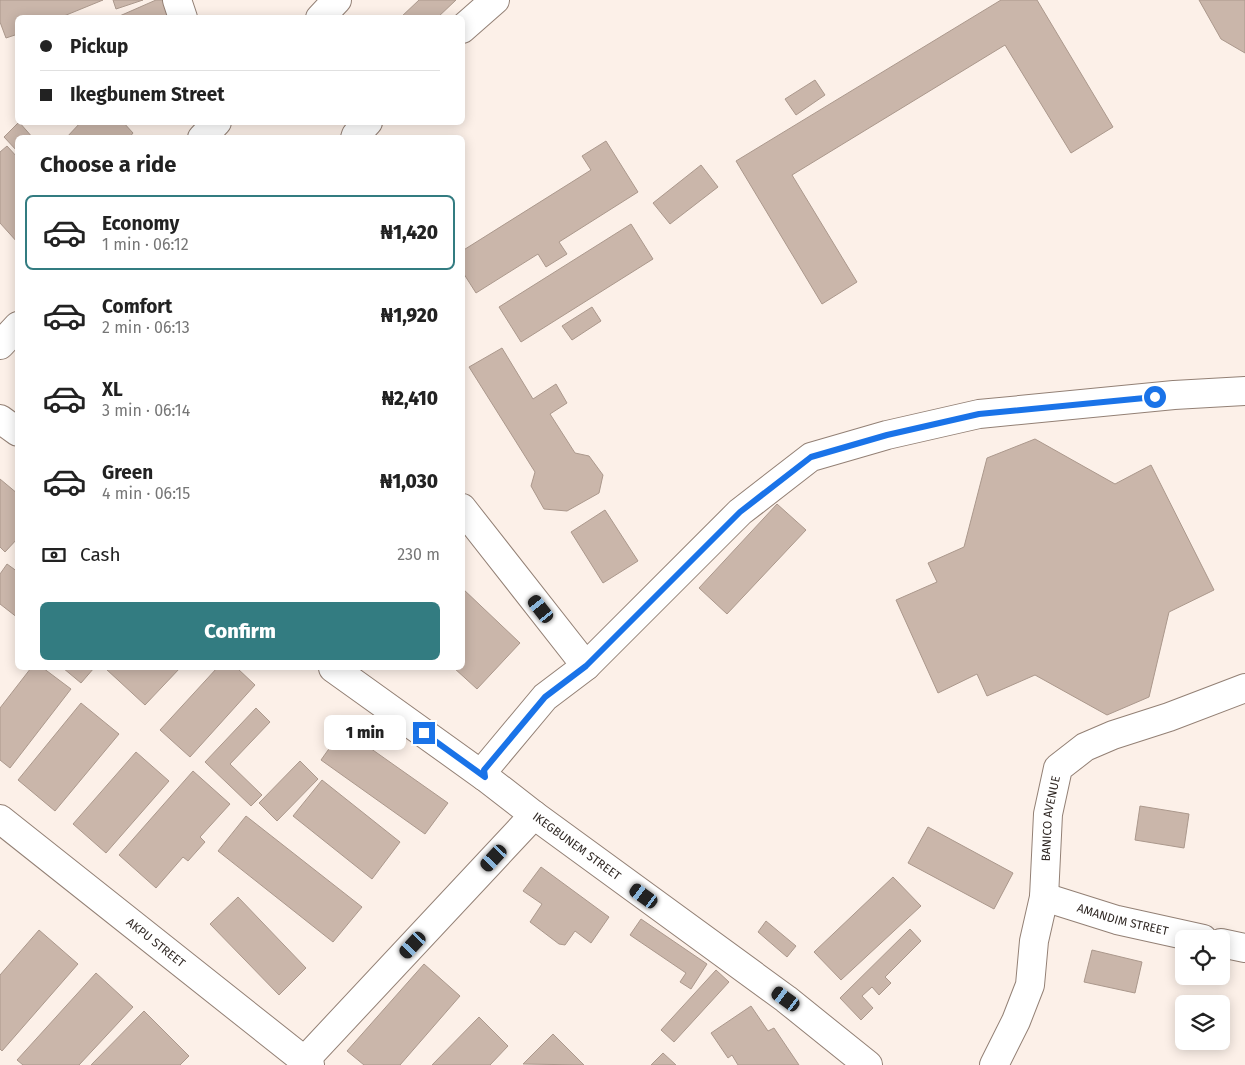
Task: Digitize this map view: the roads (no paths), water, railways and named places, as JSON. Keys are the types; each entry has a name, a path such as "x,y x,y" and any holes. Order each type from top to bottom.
{"street":[{"path":"177,0 182,15"},
{"path":"323,15 337,0"},
{"path":"465,26 495,0"},
{"path":"205,135 214,125"},
{"path":"356,135 365,125"},
{"path":"0,345 15,329"},
{"path":"485,777 484,770 545,697 586,666 740,512 811,457 887,435 979,414 1174,395 1245,391"},
{"path":"0,419 15,430"},
{"path":"465,512 586,666"},
{"name":"IKEGBUNEM STREET","path":"335,670 485,777 786,999 868,1065"},
{"name":"BANICO AVENUE","path":"994,1065 1016,1021 1030,985 1034,940 1044,897 1048,814 1058,768 1085,747 1106,738 1169,717 1245,688"},
{"path":"308,1063 534,815"},
{"name":"AKPU STREET","path":"0,819 308,1063"},
{"name":"AMANDIM STREET","path":"1044,897 1116,920 1175,933"},
{"path":"1230,945 1245,948"}]}
